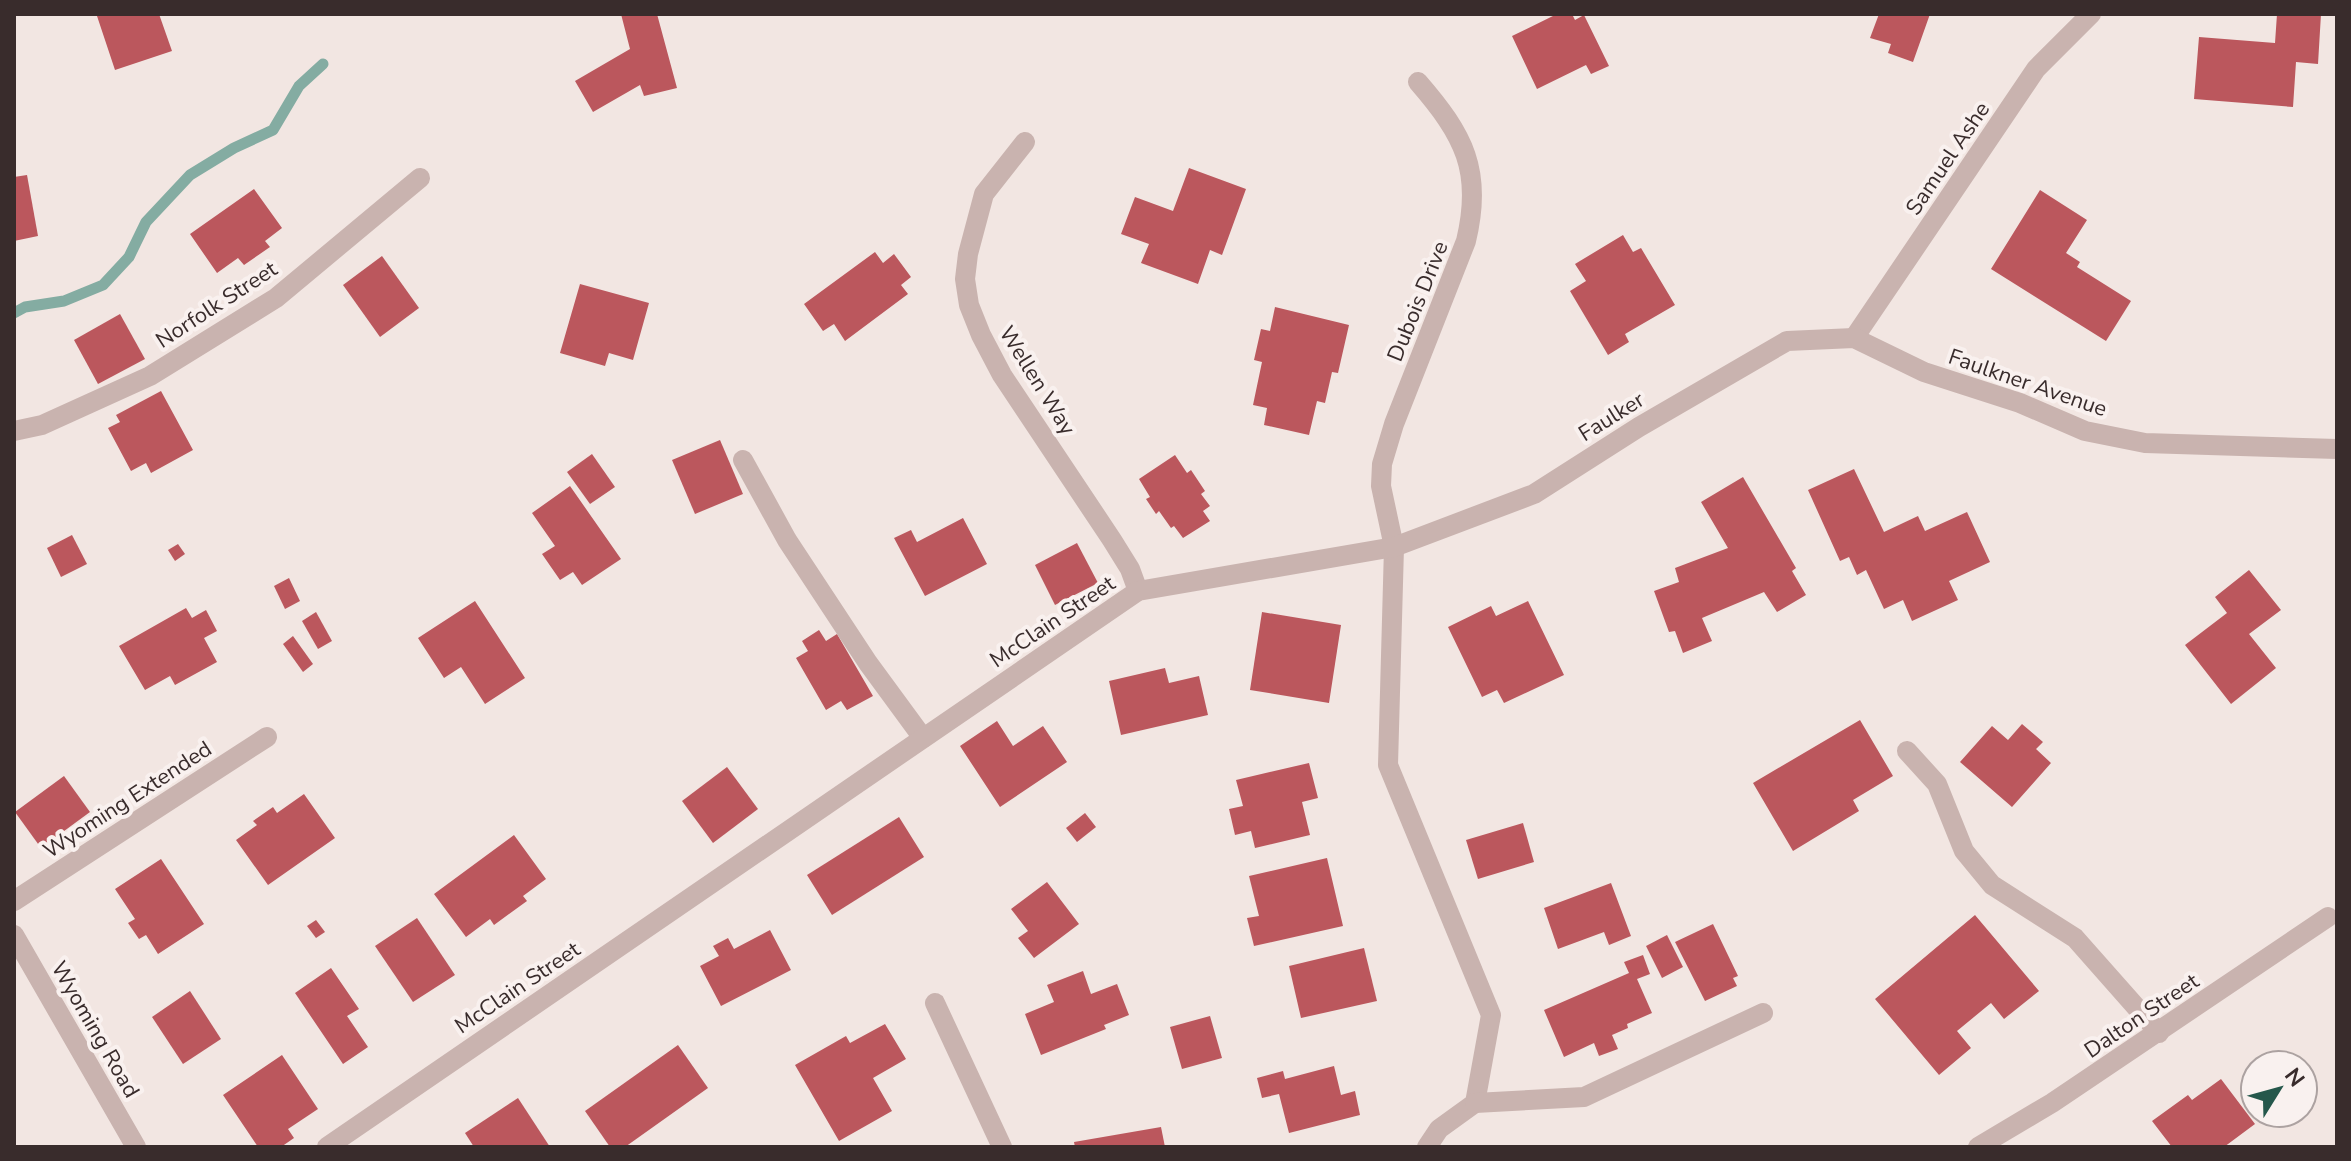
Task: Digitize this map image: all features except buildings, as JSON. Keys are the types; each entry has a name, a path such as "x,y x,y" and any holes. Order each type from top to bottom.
{"street":[{"name":"Samuel Ashe","path":"1854,338 2036,69 2091,14"},
{"name":"Dubois Drive","path":"1394,547 1381,486 1382,464 1394,424 1466,241 1473,214 1474,190 1463,147 1448,119 1418,82"},
{"name":"Wellen Way","path":"1025,142 984,194 968,254 965,279 969,305 1002,375 1112,540 1130,569 1138,591"},
{"name":"Norfolk Street","path":"14,431 42,425 150,376 276,298 420,178"},
{"name":"Faulkner Avenue","path":"1854,338 1924,372 2020,403 2085,431 2145,443 2337,449"},
{"name":"Faulker","path":"1394,547 1534,494 1639,427 1787,341 1854,338"},
{"path":"743,460 795,552 868,663 923,738"},
{"name":"McClain Street","path":"327,1147 1138,591 1394,547"},
{"path":"1394,547 1388,765 1491,1015 1475,1103"},
{"name":"Wyoming Extended","path":"14,901 267,737"},
{"path":"1907,751 1937,784 1964,851 1992,885 2075,938 2159,1033"},
{"name":"Dalton Street","path":"1978,1147 2159,1033 2328,917"},
{"name":"Wyoming Road","path":"14,935 136,1147"},
{"path":"935,1003 1002,1147"},
{"path":"1427,1147 1439,1129 1475,1103 1584,1097 1763,1013"}],"waterway":[{"path":"14,313 25,307 64,301 103,285 129,257 146,222 190,175 234,148 273,130 299,86 323,64"}]}
